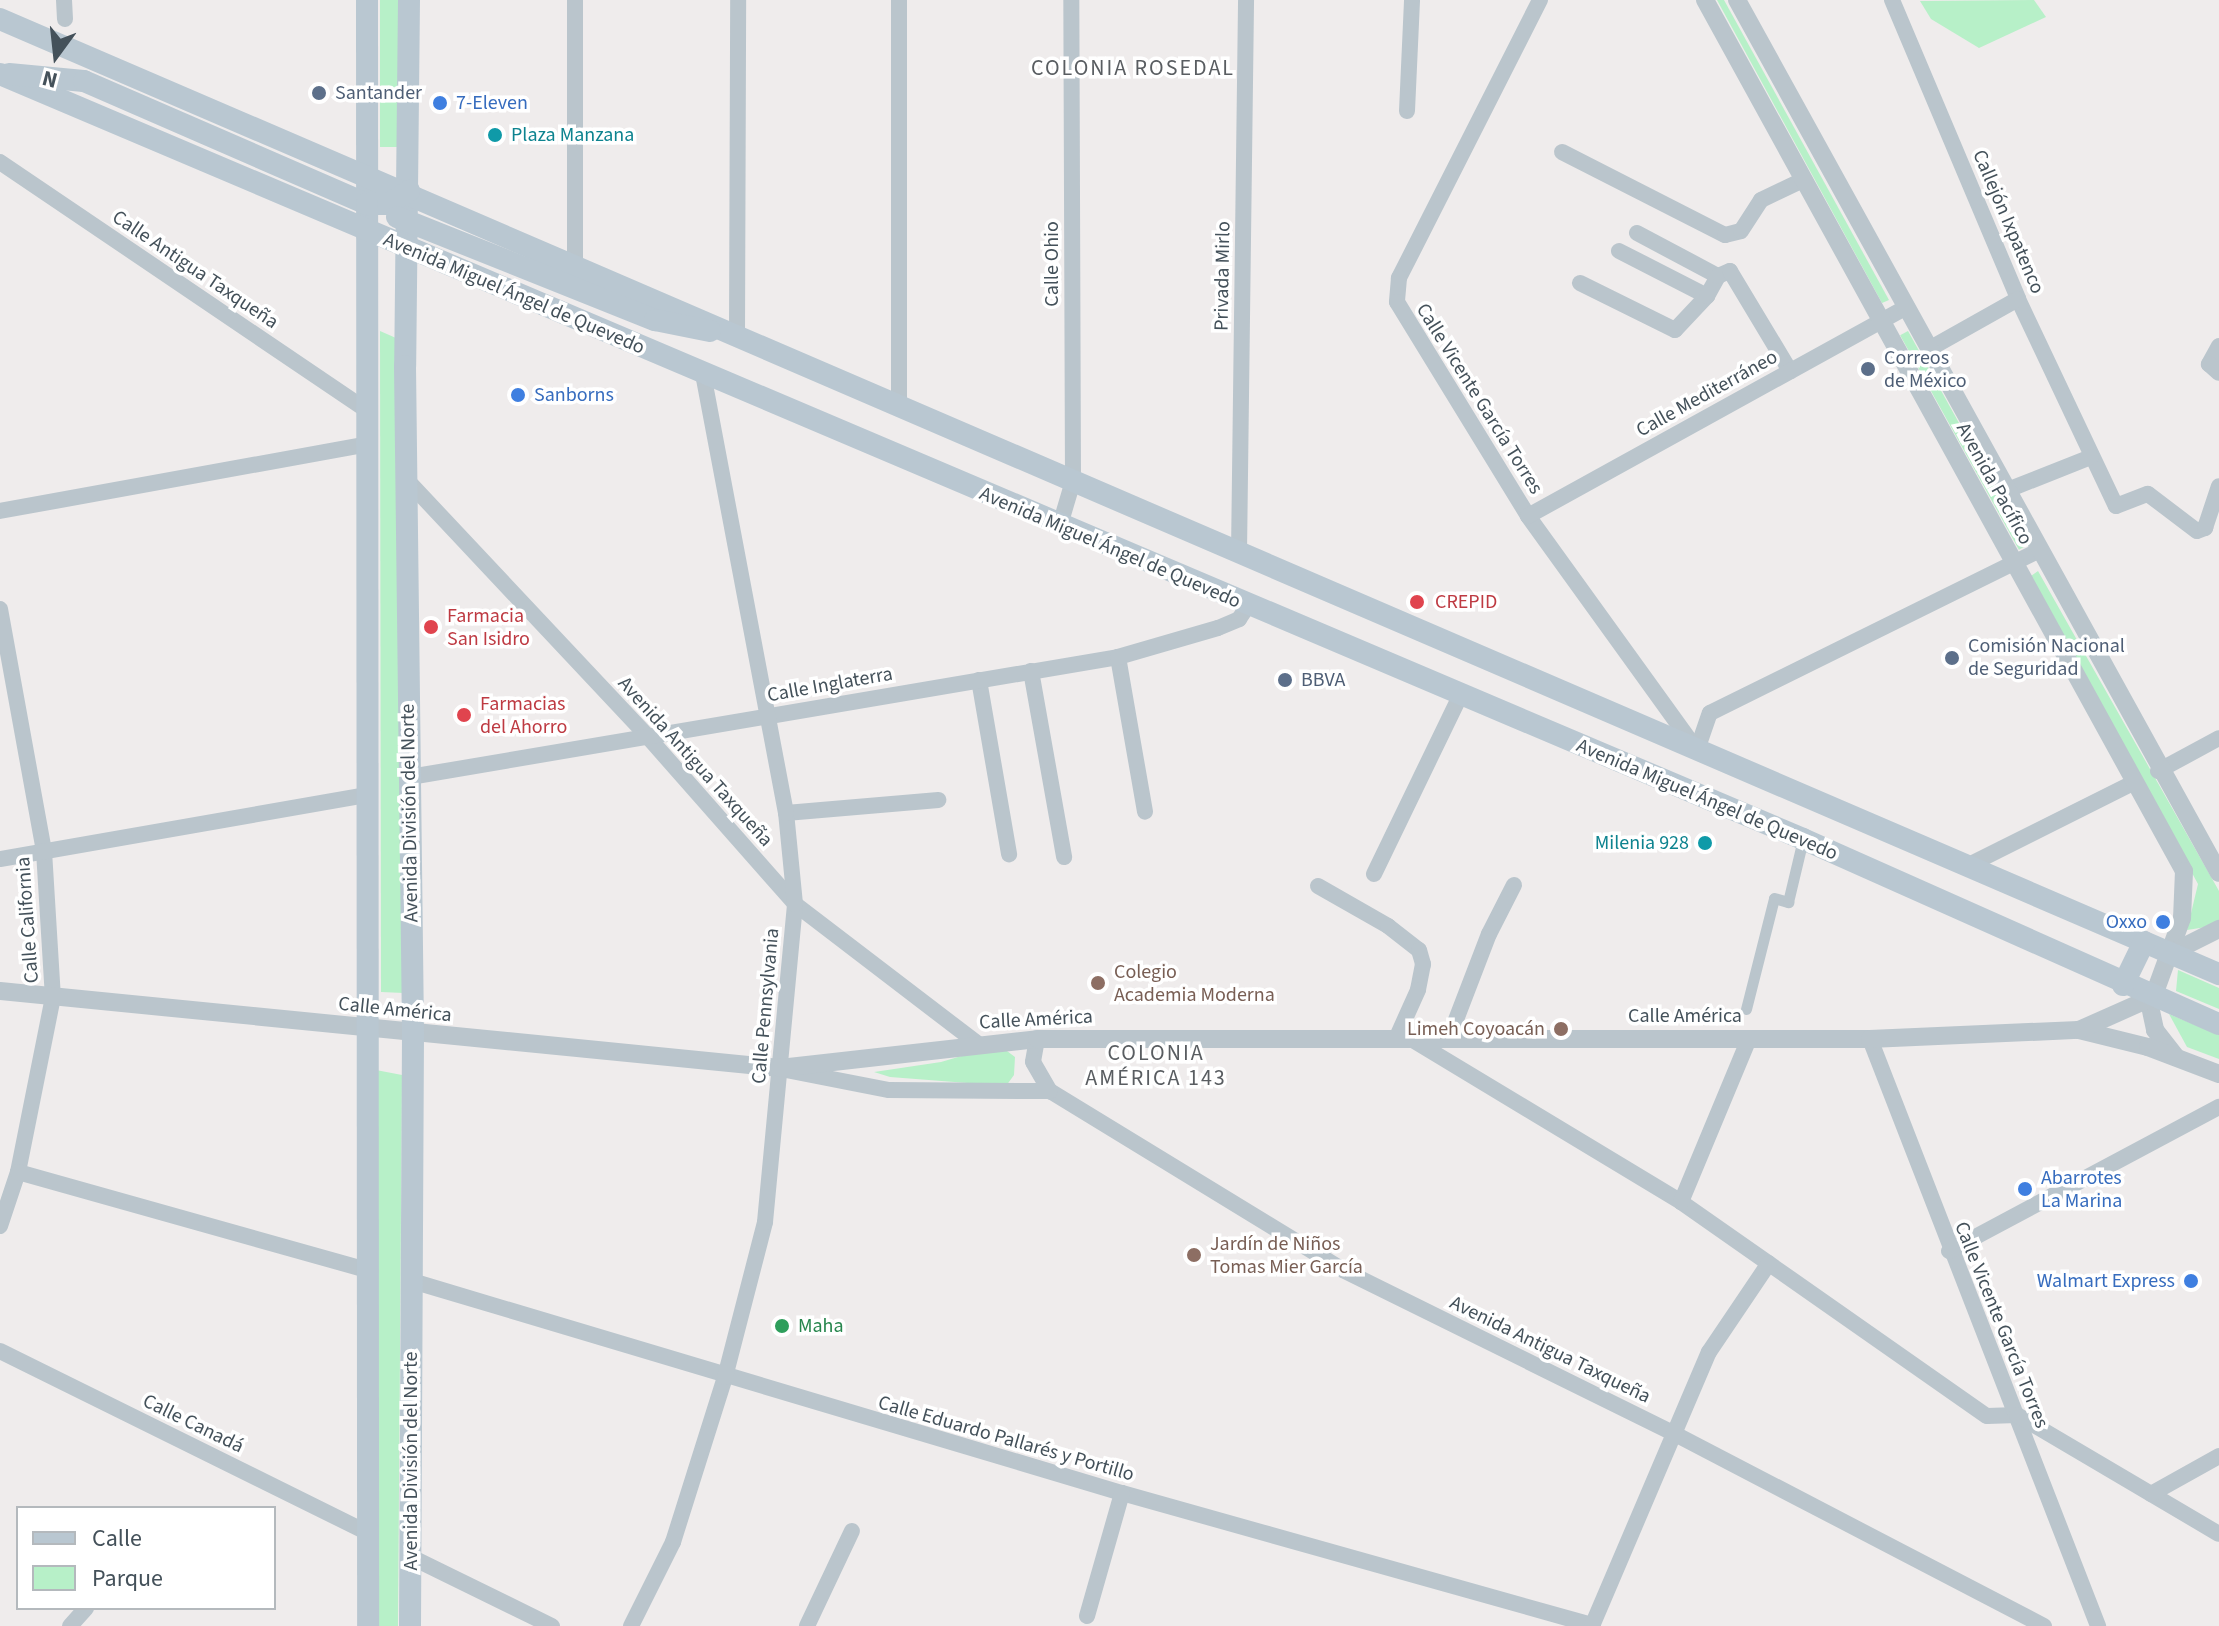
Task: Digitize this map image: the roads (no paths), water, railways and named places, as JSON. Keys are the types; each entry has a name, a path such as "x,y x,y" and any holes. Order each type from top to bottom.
{"main road":[{"name":"Avenida División del Norte","path":"367,0 368,1626"},
{"name":"Avenida División del Norte","path":"409,0 406,479 413,1033 410,1626"},
{"name":"Avenida Miguel Ángel de Quevedo","path":"0,19 409,191 1239,553 2219,974"},
{"name":"Avenida Miguel Ángel de Quevedo","path":"0,74 1247,607 1803,839 2151,998 2219,1024"},
{"path":"0,74 84,81 367,204 388,204 409,191"},
{"path":"367,232 385,217 408,220 663,323 737,334"},
{"path":"2123,985 2144,942"}],"street":[{"path":"64,0 65,19"},
{"path":"575,0 575,265"},
{"path":"737,334 738,0"},
{"path":"899,0 899,404"},
{"name":"Calle Ohio","path":"1060,525 1073,481 1071,0"},
{"name":"Privada Mirlo","path":"1239,553 1246,0"},
{"path":"1407,111 1412,0"},
{"name":"Calle Vicente García Torres","path":"1540,0 1399,278 1397,302 1528,516 1697,750"},
{"name":"Avenida Pacífico","path":"1705,0 2012,564 2184,871 2186,893 2171,953 2151,998"},
{"name":"Avenida Pacífico","path":"1737,0 2158,771 2219,873"},
{"name":"Callejón Ixpatenco","path":"1892,0 2018,299 2091,457 2118,507 2148,494 2197,531 2205,528 2219,486"},
{"path":"1562,152 1725,235 1741,231 1761,200 1803,180"},
{"name":"Calle Antigua Taxqueña","path":"0,162 368,411"},
{"path":"1637,233 1718,276 1734,274 1790,371"},
{"path":"1619,251 1707,296"},
{"path":"1580,283 1675,330 1707,296 1718,276"},
{"path":"1929,349 2018,299"},
{"name":"Calle Mediterráneo","path":"1528,516 1906,307"},
{"path":"2219,346 2209,364 2219,373"},
{"name":"Calle Pennsylvania","path":"631,1626 673,1542 725,1377 765,1222 795,904 786,813 703,375"},
{"path":"0,511 368,444"},
{"path":"2005,491 2091,457"},
{"name":"Avenida Antigua Taxqueña","path":"406,479 648,737 795,904 978,1044"},
{"path":"1697,750 1710,713 2038,551"},
{"name":"Calle Inglaterra","path":"410,777 1118,657 1218,628 1239,619 1247,607"},
{"name":"Calle California","path":"0,609 44,851 53,997 18,1172 0,1226"},
{"path":"1118,657 1145,812"},
{"path":"1031,671 1064,857"},
{"path":"979,680 1009,854"},
{"path":"1374,874 1460,696"},
{"path":"2158,771 2219,738"},
{"path":"1965,867 2133,783"},
{"path":"0,859 368,795"},
{"path":"786,813 938,800"},
{"path":"1746,1009 1774,898 1788,902 1803,839"},
{"path":"1449,1038 1489,934 1514,885"},
{"path":"1318,886 1388,926 1419,950 1423,964 1404,1039 1681,1202 1987,1416 2017,1415 2219,1534"},
{"path":"2171,953 2219,929"},
{"name":"Calle América","path":"0,991 780,1068 1037,1039 1870,1039 2079,1030 2177,1058 2219,1074"},
{"path":"2151,998 2155,1030 2177,1058"},
{"name":"Calle América","path":"2079,1030 2151,998"},
{"path":"1037,1039 1033,1062 1050,1091"},
{"path":"1681,1202 1749,1039"},
{"name":"Calle Vicente García Torres","path":"1870,1039 1949,1251 2017,1415 2098,1626"},
{"path":"780,1068 889,1090 1050,1091"},
{"name":"Avenida Antigua Taxqueña","path":"1050,1091 1343,1270 1675,1434 2044,1626"},
{"path":"1949,1251 2219,1107"},
{"path":"18,1172 370,1271"},
{"path":"1592,1625 1709,1352 1769,1263"},
{"name":"Calle Eduardo Pallarés y Portillo","path":"412,1281 725,1377 1122,1493 1592,1625"},
{"name":"Calle Canadá","path":"0,1351 368,1533"},
{"path":"2151,1494 2219,1456"},
{"path":"1087,1616 1122,1493"},
{"path":"807,1626 852,1531"},
{"path":"411,1557 552,1626"},
{"path":"70,1626 84,1610"}],"place":[{"name":"Santander","path":"319,93"},
{"name":"7-Eleven","path":"440,103"},
{"name":"Plaza Manzana","path":"495,135"},
{"name":"Correos de México","path":"1868,369"},
{"name":"Sanborns","path":"518,395"},
{"name":"CREPID","path":"1417,602"},
{"name":"Farmacia San Isidro","path":"431,627"},
{"name":"Comisión Nacional de Seguridad","path":"1952,658"},
{"name":"BBVA","path":"1285,680"},
{"name":"Farmacias del Ahorro","path":"464,715"},
{"name":"Milenia 928","path":"1705,843"},
{"name":"Oxxo","path":"2163,922"},
{"name":"Colegio Academia Moderna","path":"1098,983"},
{"name":"Limeh Coyoacán","path":"1561,1029"},
{"name":"Abarrotes La Marina","path":"2025,1189"},
{"name":"Jardín de Niños Tomas Mier García","path":"1194,1255"},
{"name":"Walmart Express","path":"2191,1281"},
{"name":"Maha","path":"782,1326"}],"district":[{"name":"COLONIA ROSEDAL","path":"1133,69"},
{"name":"COLONIA AMÉRICA 143","path":"1156,1066"}]}
